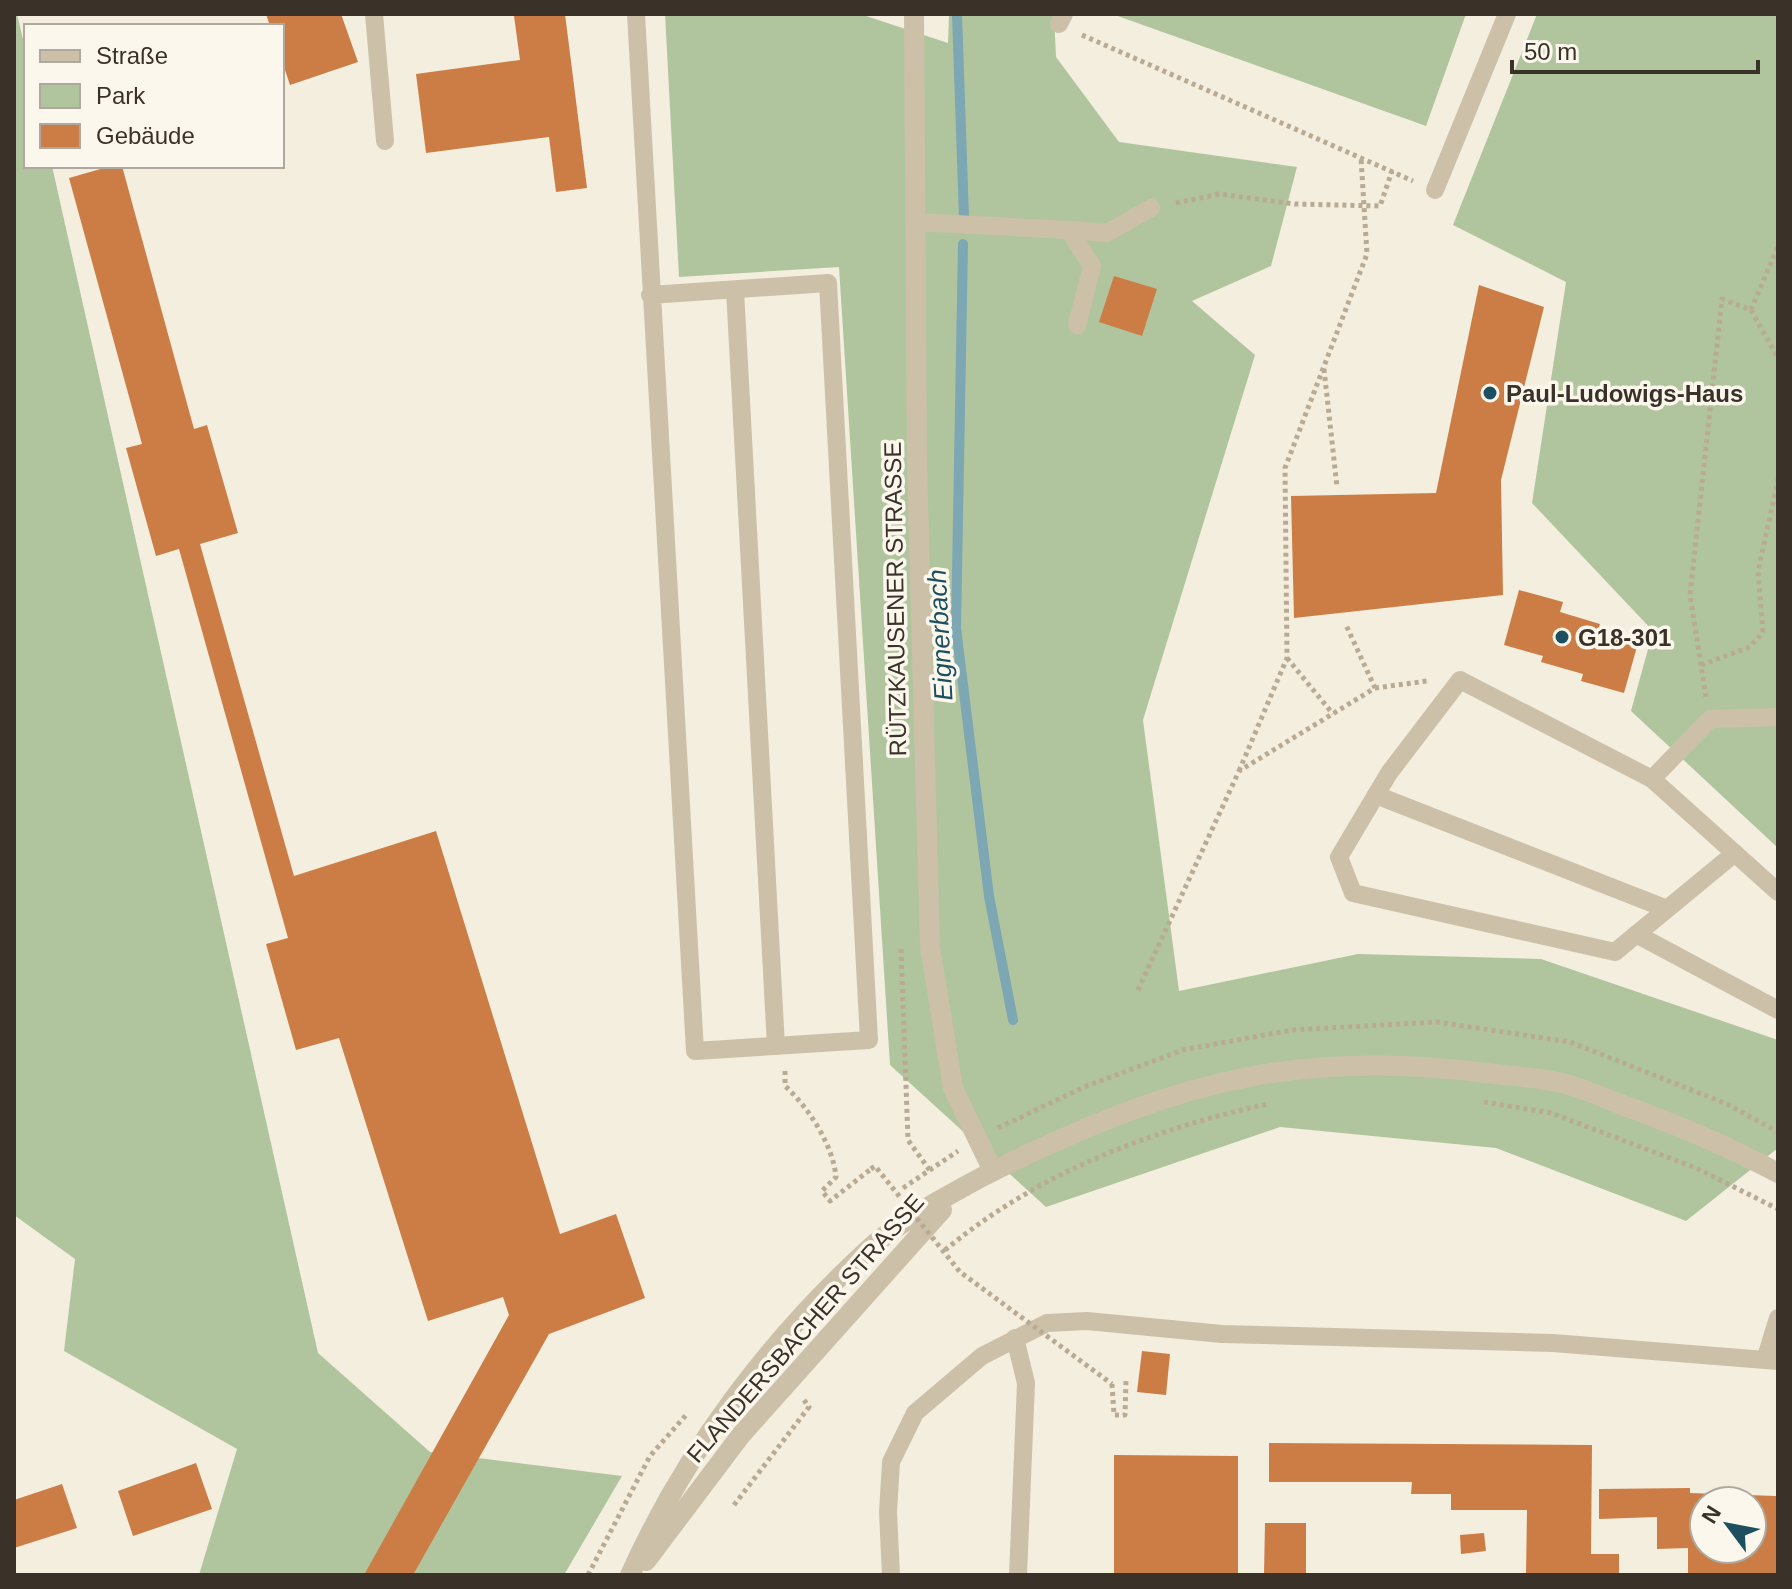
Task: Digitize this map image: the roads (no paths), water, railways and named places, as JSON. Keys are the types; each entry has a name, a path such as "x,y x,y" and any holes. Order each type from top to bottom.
{"street":[{"name":"RÜTZKAUSENER STRASSE","path":"914,14 917,465 930,947 953,1088 993,1171"},
{"name":"FLANDERSBACHER STRASSE","path":"633,1575 658,1513 744,1383 873,1246 993,1171 1091,1123 1145,1103 1253,1073 1322,1065 1438,1066 1562,1083 1706,1135 1778,1173"},
{"name":"FLANDERSBACHER STRASSE","path":"633,1575 759,1414 958,1191"}],"lane":[{"path":"374,14 385,141"},
{"path":"636,14 650,295 695,1051 869,1040 828,283 650,295"},
{"path":"1435,190 1507,14"},
{"path":"915,222 1107,233 1151,208"},
{"path":"1069,230 1092,266 1077,325"},
{"path":"735,290 780,1046"},
{"path":"1735,853 1615,952 1353,893 1339,857 1389,773 1460,680 1652,779 1735,853 1778,892"},
{"path":"1652,779 1710,719 1778,717"},
{"path":"1376,795 1667,909"},
{"path":"1636,934 1778,1010"},
{"path":"891,1575 888,1512 891,1462 915,1413 982,1356 1047,1323 1087,1321 1222,1334 1553,1343 1772,1359 1778,1318"},
{"path":"1015,1338 1026,1383 1018,1575"}],"waterway":[{"name":"Eignerbach","path":"957,14 964,218"},
{"name":"Eignerbach","path":"963,244 956,628 989,896 1013,1020"}],"place":[{"name":"Paul-Ludowigs-Haus","path":"1490,393"},
{"name":"G18-301","path":"1562,637"}]}
